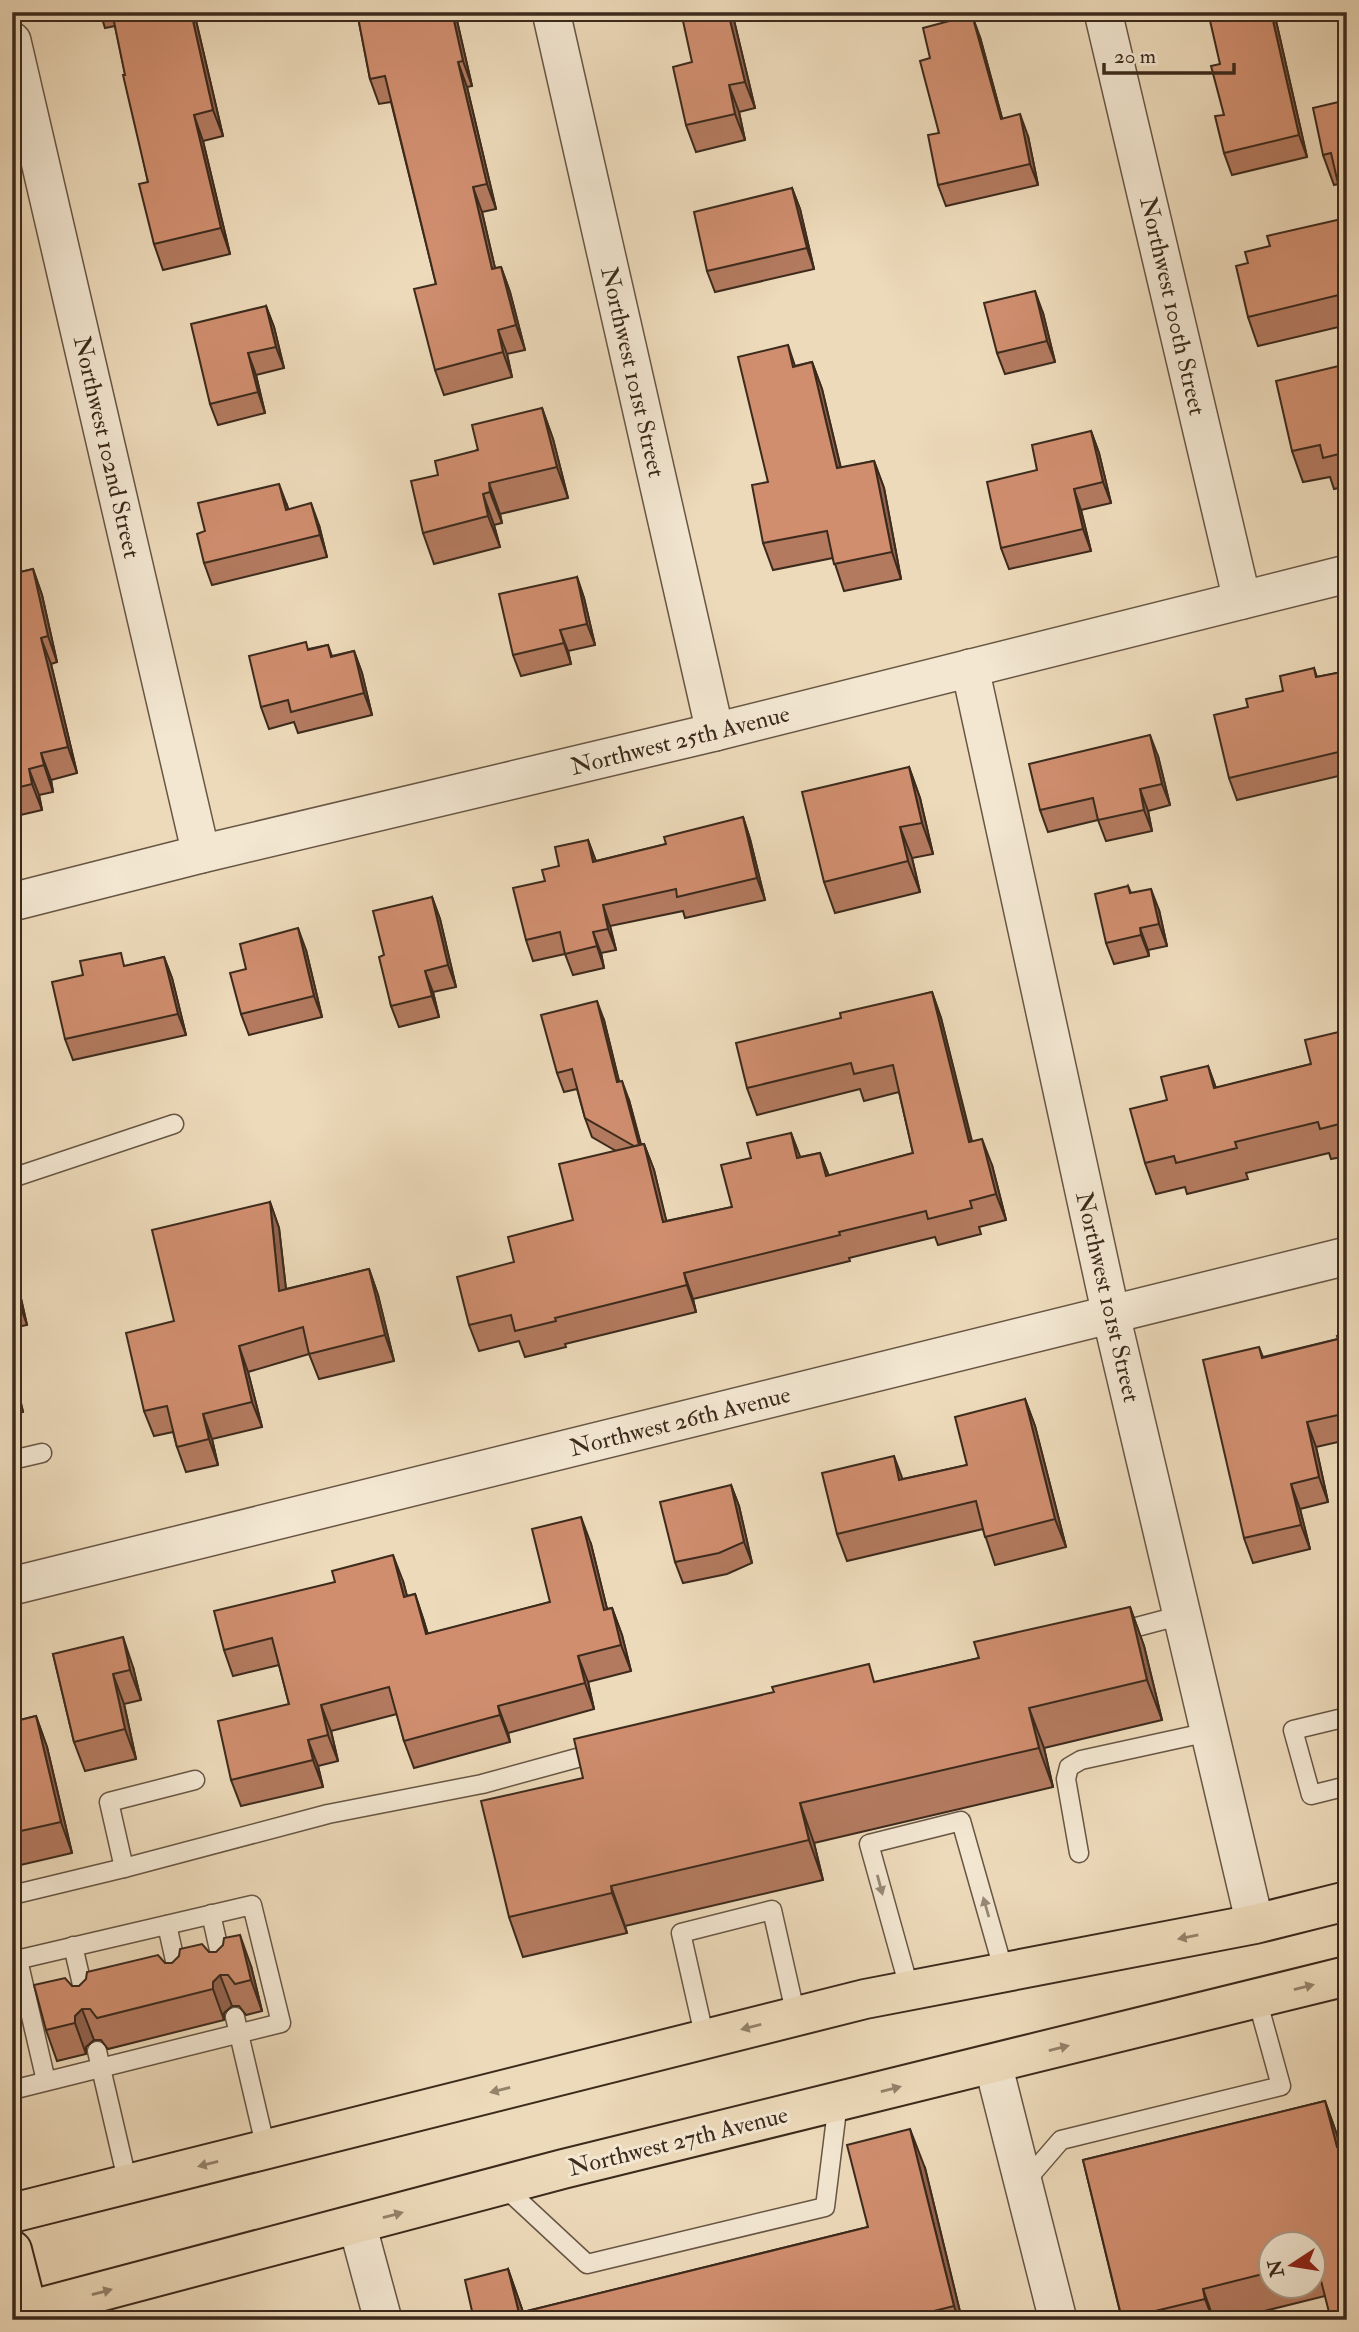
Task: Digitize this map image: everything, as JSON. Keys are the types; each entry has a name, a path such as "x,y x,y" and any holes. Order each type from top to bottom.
{"main road":[{"path":"12,2213 796,2016 910,1990 1255,1924 1347,1901"},
{"name":"Northwest 27th Avenue","path":"24,2315 502,2185 1347,1976"},
{"path":"12,2250 24,2315"}],"street":[{"name":"Northwest 101st Street","path":"551,12 715,732"},
{"name":"Northwest 100th Street","path":"1104,12 1242,600"},
{"name":"Northwest 102nd Street","path":"12,41 201,854"},
{"name":"Northwest 25th Avenue","path":"12,902 201,854 715,732 1347,573"},
{"name":"Northwest 101st Street","path":"970,668 1111,1315 1255,1924"},
{"name":"Northwest 26th Avenue","path":"12,1586 1347,1256"},
{"path":"993,2064 1058,2320"},
{"path":"357,2224 383,2320"}],"lane":[{"path":"12,1178 174,1124"},
{"path":"12,1460 42,1453"},
{"path":"1093,1639 1182,1615"},
{"path":"1347,1717 1293,1730 1311,1795 1347,1786"},
{"path":"1079,1853 1066,1779 1069,1767 1081,1760 1209,1731"},
{"path":"12,1895 328,1814 482,1784 622,1747"},
{"path":"124,1868 109,1802 195,1780"},
{"path":"910,1990 869,1844 961,1821 1004,1972"},
{"path":"12,2090 46,2081 99,2060 237,2026 281,2023 252,1905 15,1960 46,2081"},
{"path":"705,2039 681,1933 707,1926 772,1910 796,2016"},
{"path":"211,1914 225,1972"},
{"path":"167,1925 180,1983"},
{"path":"73,1946 87,2006"},
{"path":"1023,2183 1060,2140 1281,2086 1257,1999"},
{"path":"237,2026 267,2149"},
{"path":"99,2060 128,2184"},
{"path":"502,2185 587,2264 824,2207 838,2102"}],"building":[{"path":"112,12 191,12 213,110 194,115 221,228 154,244 139,184 148,182 123,75"},
{"path":"357,12 452,12 463,61 458,62 487,184 473,187 492,269 501,267 516,325 498,330 503,352 435,370 414,289 436,284 385,76 370,79"},
{"path":"681,12 728,12 745,82 729,85 735,114 686,125 673,67 692,62"},
{"path":"1208,12 1271,12 1299,135 1224,153 1215,116 1224,115 1211,66 1220,64"},
{"path":"972,15 1001,119 1020,114 1030,164 938,185 928,135 939,133 920,61 930,58 923,28"},
{"path":"1347,100 1347,293 1248,317 1236,266 1248,263 1245,252 1270,246 1267,236 1346,218 1331,153 1323,155 1313,108"},
{"path":"792,188 807,248 707,271 694,212"},
{"path":"1035,291 1047,341 997,353 984,303"},
{"path":"266,306 276,347 248,353 258,392 210,404 191,324"},
{"path":"788,345 793,367 812,362 837,468 874,461 892,552 834,564 827,531 763,543 752,485 768,482 738,357"},
{"path":"1347,364 1347,452 1323,458 1320,445 1292,451 1276,381"},
{"path":"542,408 557,467 489,483 490,492 483,494 488,516 423,533 411,481 438,475 435,461 478,450 472,425"},
{"path":"1091,431 1103,482 1074,489 1083,529 1001,548 987,482 1037,470 1032,445"},
{"path":"279,484 286,510 311,503 320,535 204,563 197,534 205,531 198,503"},
{"path":"33,569 48,636 41,638 68,747 41,753 44,765 29,769 32,784 12,789 12,574"},
{"path":"577,577 587,624 560,630 564,643 513,655 499,594"},
{"path":"306,642 308,650 328,645 331,657 354,651 364,693 291,712 288,700 261,707 249,656"},
{"path":"1314,668 1316,677 1347,671 1347,750 1229,778 1214,715 1248,707 1246,699 1283,691 1280,676"},
{"path":"1150,735 1162,784 1140,789 1144,810 1098,820 1093,798 1040,810 1029,764"},
{"path":"909,767 922,823 900,827 908,861 824,882 802,792"},
{"path":"743,817 757,878 677,897 676,889 603,905 608,929 593,932 597,946 565,954 560,932 526,940 513,888 545,881 542,870 559,866 555,847 588,840 593,862 666,844 664,837"},
{"path":"1128,886 1130,893 1151,889 1159,924 1140,928 1141,935 1106,943 1095,894"},
{"path":"432,897 448,965 425,971 432,996 391,1006 379,957 384,955 373,911"},
{"path":"298,928 314,996 241,1014 230,973 246,969 240,944"},
{"path":"121,953 124,966 164,957 178,1014 65,1039 52,982 83,975 80,961"},
{"path":"932,992 969,1142 982,1139 996,1194 970,1201 972,1208 928,1219 926,1211 684,1273 687,1285 555,1318 556,1321 515,1331 511,1315 469,1325 457,1277 514,1262 508,1237 573,1220 559,1164 644,1144 663,1222 732,1207 721,1165 751,1158 747,1143 791,1133 797,1158 820,1153 826,1176 913,1153 893,1065 854,1074 851,1063 747,1088 736,1043 841,1018 840,1013"},
{"path":"597,1001 617,1082 622,1081 639,1145 634,1146 585,1118 572,1069 557,1073 541,1015"},
{"path":"1347,1030 1347,1122 1320,1129 1318,1122 1235,1142 1237,1148 1176,1163 1174,1156 1145,1163 1130,1109 1167,1100 1161,1077 1208,1066 1214,1088 1311,1064 1305,1040"},
{"path":"270,1202 279,1291 369,1269 385,1335 309,1354 303,1327 239,1346 252,1402 203,1414 209,1439 177,1447 167,1406 144,1411 126,1333 174,1321 152,1230"},
{"path":"12,1279 16,1294 12,1295"},
{"path":"1347,1334 1347,1413 1307,1422 1319,1477 1291,1484 1301,1525 1244,1538 1203,1360 1259,1347 1262,1358 1338,1339 1337,1336"},
{"path":"1025,1399 1055,1519 985,1537 976,1501 837,1534 822,1473 894,1456 899,1480 967,1465 955,1417"},
{"path":"731,1485 744,1542 719,1553 675,1562 660,1502"},
{"path":"581,1517 604,1610 612,1608 621,1645 578,1656 585,1683 498,1706 500,1715 404,1741 389,1687 321,1705 328,1735 308,1740 313,1760 231,1780 218,1721 289,1704 272,1638 224,1650 214,1611 335,1582 332,1571 393,1555 404,1597 415,1594 426,1634 550,1602 532,1529"},
{"path":"1130,1607 1147,1680 1029,1708 1039,1748 800,1803 809,1840 611,1886 612,1893 509,1917 481,1801 583,1778 574,1739 774,1692 772,1687 869,1664 874,1682 979,1658 974,1642"},
{"path":"123,1637 130,1670 113,1674 125,1729 74,1742 53,1654"},
{"path":"36,1716 61,1822 12,1833 12,1722"},
{"path":"240,1935 251,1980 235,1984 228,1975 220,1975 213,1982 213,1989 97,2018 90,2009 82,2009 75,2016 75,2023 46,2030 34,1985 65,1978 72,1986 79,1986 86,1979 87,1972 158,1955 165,1963 172,1963 179,1956 180,1949 202,1944 209,1952 216,1952 223,1945 224,1938"},
{"path":"1325,2101 1337,2147 1347,2144 1347,2320 1331,2320 1326,2300 1328,2230 1258,2230 1258,2275 1203,2289 1205,2299 1122,2319 1083,2160"},
{"path":"910,2129 954,2306 898,2320 474,2320 465,2280 508,2269 519,2313 868,2227 847,2145"}]}
